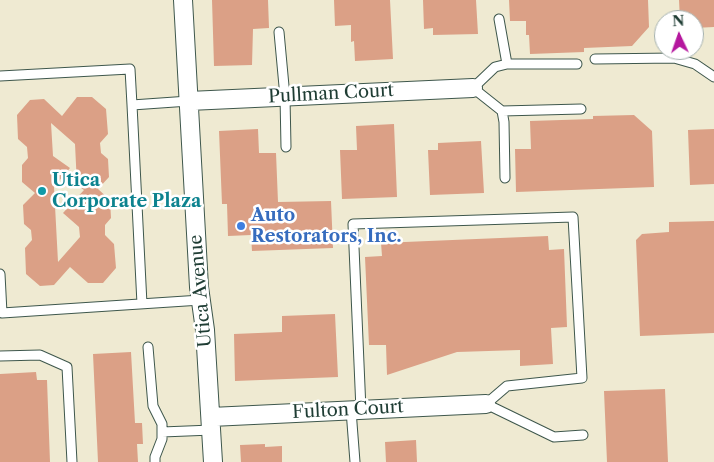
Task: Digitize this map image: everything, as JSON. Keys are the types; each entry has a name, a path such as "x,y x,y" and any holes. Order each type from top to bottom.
{"street":[{"name":"Utica Avenue","path":"183,0 213,462"},
{"name":"Pullman Court","path":"189,101 473,88"},
{"name":"Fulton Court","path":"211,423 356,410 486,404"}],"lane":[{"path":"499,19 506,64"},
{"path":"279,32 286,96 286,147"},
{"path":"595,59 674,58 695,64 714,77"},
{"path":"577,64 506,64 495,68 473,88 502,111 582,109"},
{"path":"0,76 130,69 142,304"},
{"path":"132,104 189,101"},
{"path":"502,111 504,122 505,178"},
{"path":"354,462 356,410 353,224 573,217 582,378 507,386 486,404 554,437 583,435"},
{"path":"0,274 2,313 201,300"},
{"path":"148,347 153,406 162,424 162,439 155,462"},
{"path":"0,356 40,355 67,367 72,462"},
{"path":"162,432 211,423"}],"building":[{"path":"212,0 268,0 269,28 253,29 252,65 214,66"},
{"path":"334,0 390,0 393,59 355,61 354,41 351,42 351,25 335,26"},
{"path":"423,0 476,0 478,34 433,35 433,28 424,29"},
{"path":"509,0 648,0 649,27 632,46 584,48 584,52 530,54 529,35 526,35 526,21 510,21"},
{"path":"679,0 714,0 714,27 704,28 704,10 680,10"},
{"name":"Utica Corporate Plaza","path":"77,97 92,97 106,109 108,134 100,143 101,153 108,159 109,177 98,189 110,200 111,218 105,225 105,235 114,244 116,268 103,283 88,283 70,267 54,285 40,286 26,274 25,248 32,240 31,230 24,224 23,205 35,193 22,182 22,165 28,158 27,147 18,139 17,115 30,100 44,99 62,116","holes":["51,123 75,144 77,185 84,190 63,213 79,227 80,237 58,262 54,187 70,168 53,156"]},
{"path":"634,115 652,131 654,187 516,192 515,149 531,149 530,121 593,119 593,116"},
{"path":"394,124 397,197 342,199 340,150 357,150 356,126"},
{"path":"258,129 259,153 276,153 278,202 331,201 333,248 252,251 251,235 228,236 227,204 222,204 219,131"},
{"path":"714,129 714,184 690,185 688,130"},
{"path":"481,141 484,193 430,195 428,150 438,150 438,143"},
{"path":"714,221 714,333 640,336 636,240 642,234 669,232 669,222"},
{"path":"548,236 549,250 564,249 567,327 551,328 553,364 520,366 520,350 457,352 387,375 386,345 369,345 365,257 382,256 381,243"},
{"path":"335,314 338,377 235,381 234,334 282,332 282,316"},
{"path":"131,352 135,423 142,423 143,444 137,444 138,462 98,462 93,354"},
{"path":"36,372 37,380 47,380 50,462 0,462 0,374"},
{"path":"665,389 668,462 607,462 604,391"},
{"path":"416,440 417,462 386,462 385,442"},
{"path":"265,444 265,447 282,446 282,462 241,462 240,445"}],"place":[{"name":"Utica Corporate Plaza","path":"42,191"},
{"name":"Auto Restorators, Inc.","path":"241,226"}]}
